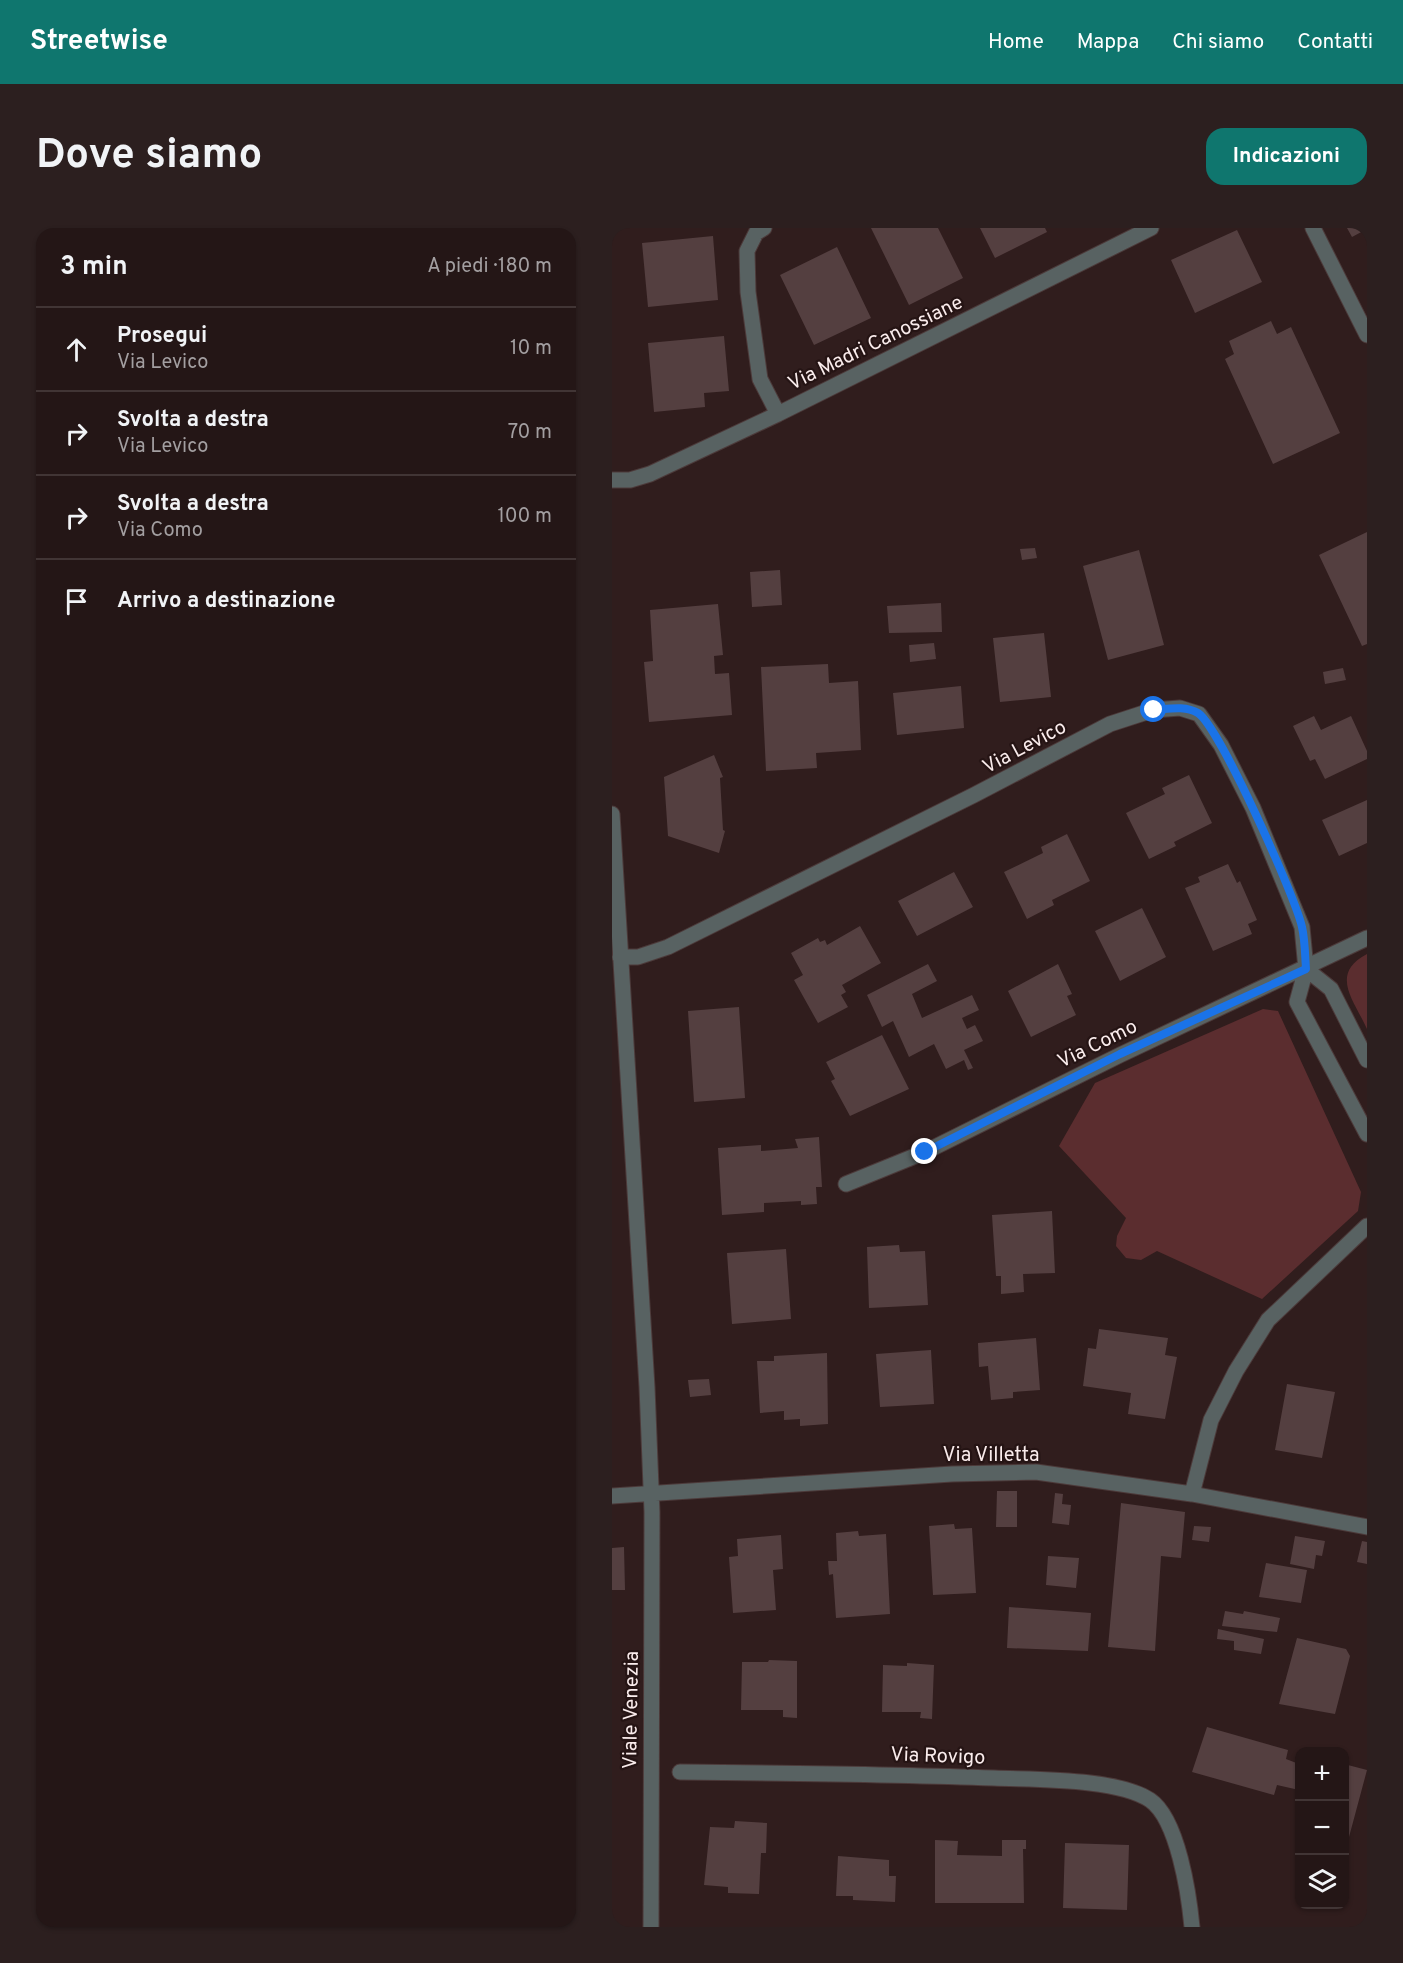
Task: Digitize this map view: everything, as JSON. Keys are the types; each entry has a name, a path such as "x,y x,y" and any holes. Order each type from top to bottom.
{"street":[{"path":"764,228 756,233 747,251 748,292 760,379 778,414"},
{"name":"Via Madri Canossiane","path":"612,480 630,480 650,474 778,414 1151,228"},
{"path":"1313,228 1367,335"},
{"name":"Via Levico","path":"620,957 638,957 668,947 975,795 1110,724 1154,710 1180,708 1199,714 1221,745 1253,808 1302,927 1306,969 1297,1002 1367,1134"},
{"name":"Viale Venezia","path":"612,814 647,1387 651,1493 651,1927"},
{"name":"Via Como","path":"846,1184 925,1152 1120,1054 1306,969 1367,938"},
{"path":"1306,969 1331,989 1367,1060"},
{"path":"1192,1494 1194,1476 1211,1420 1236,1371 1268,1320 1367,1226"},
{"name":"Via Villetta","path":"612,1496 952,1474 1036,1472 1192,1494 1367,1527"},
{"name":"Via Rovigo","path":"680,1772 901,1774 1050,1780 1123,1788 1152,1801 1173,1833 1188,1891 1192,1927"}],"shaded area":[{"path":"1367,954 1367,1029 1351,998 1347,979 1349,970"},
{"path":"1263,1009 1278,1011 1361,1192 1358,1211 1262,1299 1157,1251 1141,1260 1126,1258 1116,1246 1117,1236 1126,1218 1059,1146 1095,1083"}],"building":[{"path":"871,228 938,228 963,278 909,305"},
{"path":"980,228 1045,228 1047,232 995,258"},
{"path":"1347,228 1367,228 1367,229 1352,237"},
{"path":"1237,230 1262,282 1195,313 1171,260"},
{"path":"713,236 718,300 648,307 642,243"},
{"path":"837,247 871,318 814,345 780,275"},
{"path":"1271,321 1277,334 1291,327 1340,433 1273,464 1225,359 1234,354 1229,341"},
{"path":"724,336 729,391 704,393 705,407 654,412 648,343"},
{"path":"1367,532 1367,644 1362,646 1319,555"},
{"path":"1035,548 1037,558 1022,560 1020,549"},
{"path":"1139,550 1164,645 1108,660 1083,566"},
{"path":"780,570 782,605 752,607 750,572"},
{"path":"941,603 942,632 889,633 887,606"},
{"path":"718,604 723,655 714,656 715,674 729,673 732,715 649,722 644,662 653,661 650,610"},
{"path":"1044,633 1051,697 1000,702 993,638"},
{"path":"934,643 936,659 910,662 909,645"},
{"path":"828,664 829,683 858,681 861,750 816,753 817,768 766,771 761,667"},
{"path":"1343,668 1346,680 1325,684 1323,672"},
{"path":"961,686 964,728 897,735 893,693"},
{"path":"1314,716 1321,730 1351,716 1367,751 1367,759 1325,779 1315,759 1310,761 1293,726"},
{"path":"714,755 723,777 720,778 723,830 725,831 719,853 668,836 664,777"},
{"path":"1189,775 1212,823 1174,842 1176,846 1149,859 1126,813 1165,794 1162,788"},
{"path":"1367,800 1367,843 1339,856 1322,820"},
{"path":"1067,834 1090,881 1052,900 1054,905 1027,919 1004,872 1043,853 1041,847"},
{"path":"1228,864 1237,883 1240,881 1257,920 1248,924 1252,934 1213,951 1185,888 1200,882 1198,877"},
{"path":"954,872 973,907 917,936 898,901"},
{"path":"1142,908 1166,957 1120,981 1095,931"},
{"path":"860,926 881,963 842,985 846,992 841,995 848,1007 818,1023 794,980 803,975 791,953 818,938 820,942 825,940 827,945"},
{"path":"928,964 937,981 912,994 922,1018 972,995 979,1010 962,1018 967,1029 975,1025 983,1041 964,1050 973,1068 968,1070 964,1060 946,1069 934,1044 909,1057 893,1021 882,1027 867,995"},
{"path":"1058,964 1072,994 1067,996 1076,1015 1031,1037 1008,991"},
{"path":"739,1007 745,1098 694,1102 688,1011"},
{"path":"882,1035 909,1089 850,1116 831,1081 835,1079 826,1062"},
{"path":"819,1137 822,1187 816,1187 817,1204 801,1205 801,1201 764,1203 764,1212 722,1215 718,1148 761,1145 761,1151 798,1148 795,1139"},
{"path":"1052,1211 1055,1273 1023,1274 1024,1292 1001,1294 1001,1276 996,1276 992,1215"},
{"path":"899,1245 900,1252 925,1251 928,1305 869,1308 867,1247"},
{"path":"786,1249 791,1319 732,1324 727,1253"},
{"path":"1099,1329 1168,1338 1165,1355 1177,1357 1165,1419 1128,1414 1131,1393 1083,1386 1088,1348 1096,1349"},
{"path":"1036,1338 1040,1390 1013,1392 1013,1398 991,1400 988,1366 979,1367 978,1343"},
{"path":"931,1350 934,1404 880,1407 876,1354"},
{"path":"827,1353 828,1424 800,1426 800,1419 784,1420 784,1411 760,1413 757,1361 774,1361 774,1356"},
{"path":"709,1379 711,1395 690,1397 688,1380"},
{"path":"1287,1384 1335,1392 1322,1458 1275,1450"},
{"path":"997,1491 1017,1491 1017,1527 996,1527"},
{"path":"1055,1493 1063,1494 1062,1504 1071,1505 1069,1525 1052,1523"},
{"path":"1121,1503 1185,1512 1181,1558 1161,1556 1155,1651 1108,1647"},
{"path":"954,1524 955,1529 972,1528 976,1593 933,1595 929,1526"},
{"path":"1194,1526 1211,1527 1209,1542 1192,1540"},
{"path":"858,1531 859,1536 886,1534 890,1614 836,1618 833,1574 829,1575 828,1561 837,1561 836,1533"},
{"path":"781,1535 783,1569 773,1570 776,1610 733,1613 729,1557 738,1556 737,1539"},
{"path":"1295,1536 1325,1541 1322,1556 1316,1555 1314,1569 1290,1564"},
{"path":"1362,1541 1367,1542 1367,1564 1357,1562"},
{"path":"624,1547 625,1590 612,1590 612,1548"},
{"path":"1048,1556 1079,1558 1076,1588 1046,1585"},
{"path":"1266,1563 1307,1570 1301,1603 1259,1597"},
{"path":"1009,1607 1091,1613 1088,1651 1007,1648"},
{"path":"1225,1611 1243,1614 1244,1611 1280,1618 1277,1632 1222,1626"},
{"path":"1218,1629 1264,1639 1261,1654 1234,1650 1234,1641 1217,1639"},
{"path":"1297,1638 1346,1649 1350,1656 1335,1714 1279,1704"},
{"path":"769,1660 797,1661 797,1718 783,1717 783,1710 741,1710 742,1662 768,1662"},
{"path":"907,1663 934,1665 932,1719 920,1718 921,1712 882,1712 883,1665 907,1666"},
{"path":"1207,1727 1288,1750 1286,1759 1295,1762 1295,1789 1277,1785 1274,1795 1192,1772"},
{"path":"1349,1765 1367,1770 1349,1837"},
{"path":"735,1821 767,1823 766,1853 761,1853 759,1894 728,1893 728,1887 704,1885 710,1827 734,1828"},
{"path":"935,1840 958,1841 957,1855 1002,1856 1002,1840 1026,1840 1026,1849 1023,1849 1024,1903 935,1903"},
{"path":"1065,1843 1129,1845 1127,1910 1063,1908"},
{"path":"838,1856 889,1860 889,1876 896,1876 895,1902 853,1900 853,1896 836,1896"}],"route":[{"path":"925,1152 1120,1054 1306,969 1302,927 1253,808 1221,745 1199,714 1180,708 1154,710"}]}
